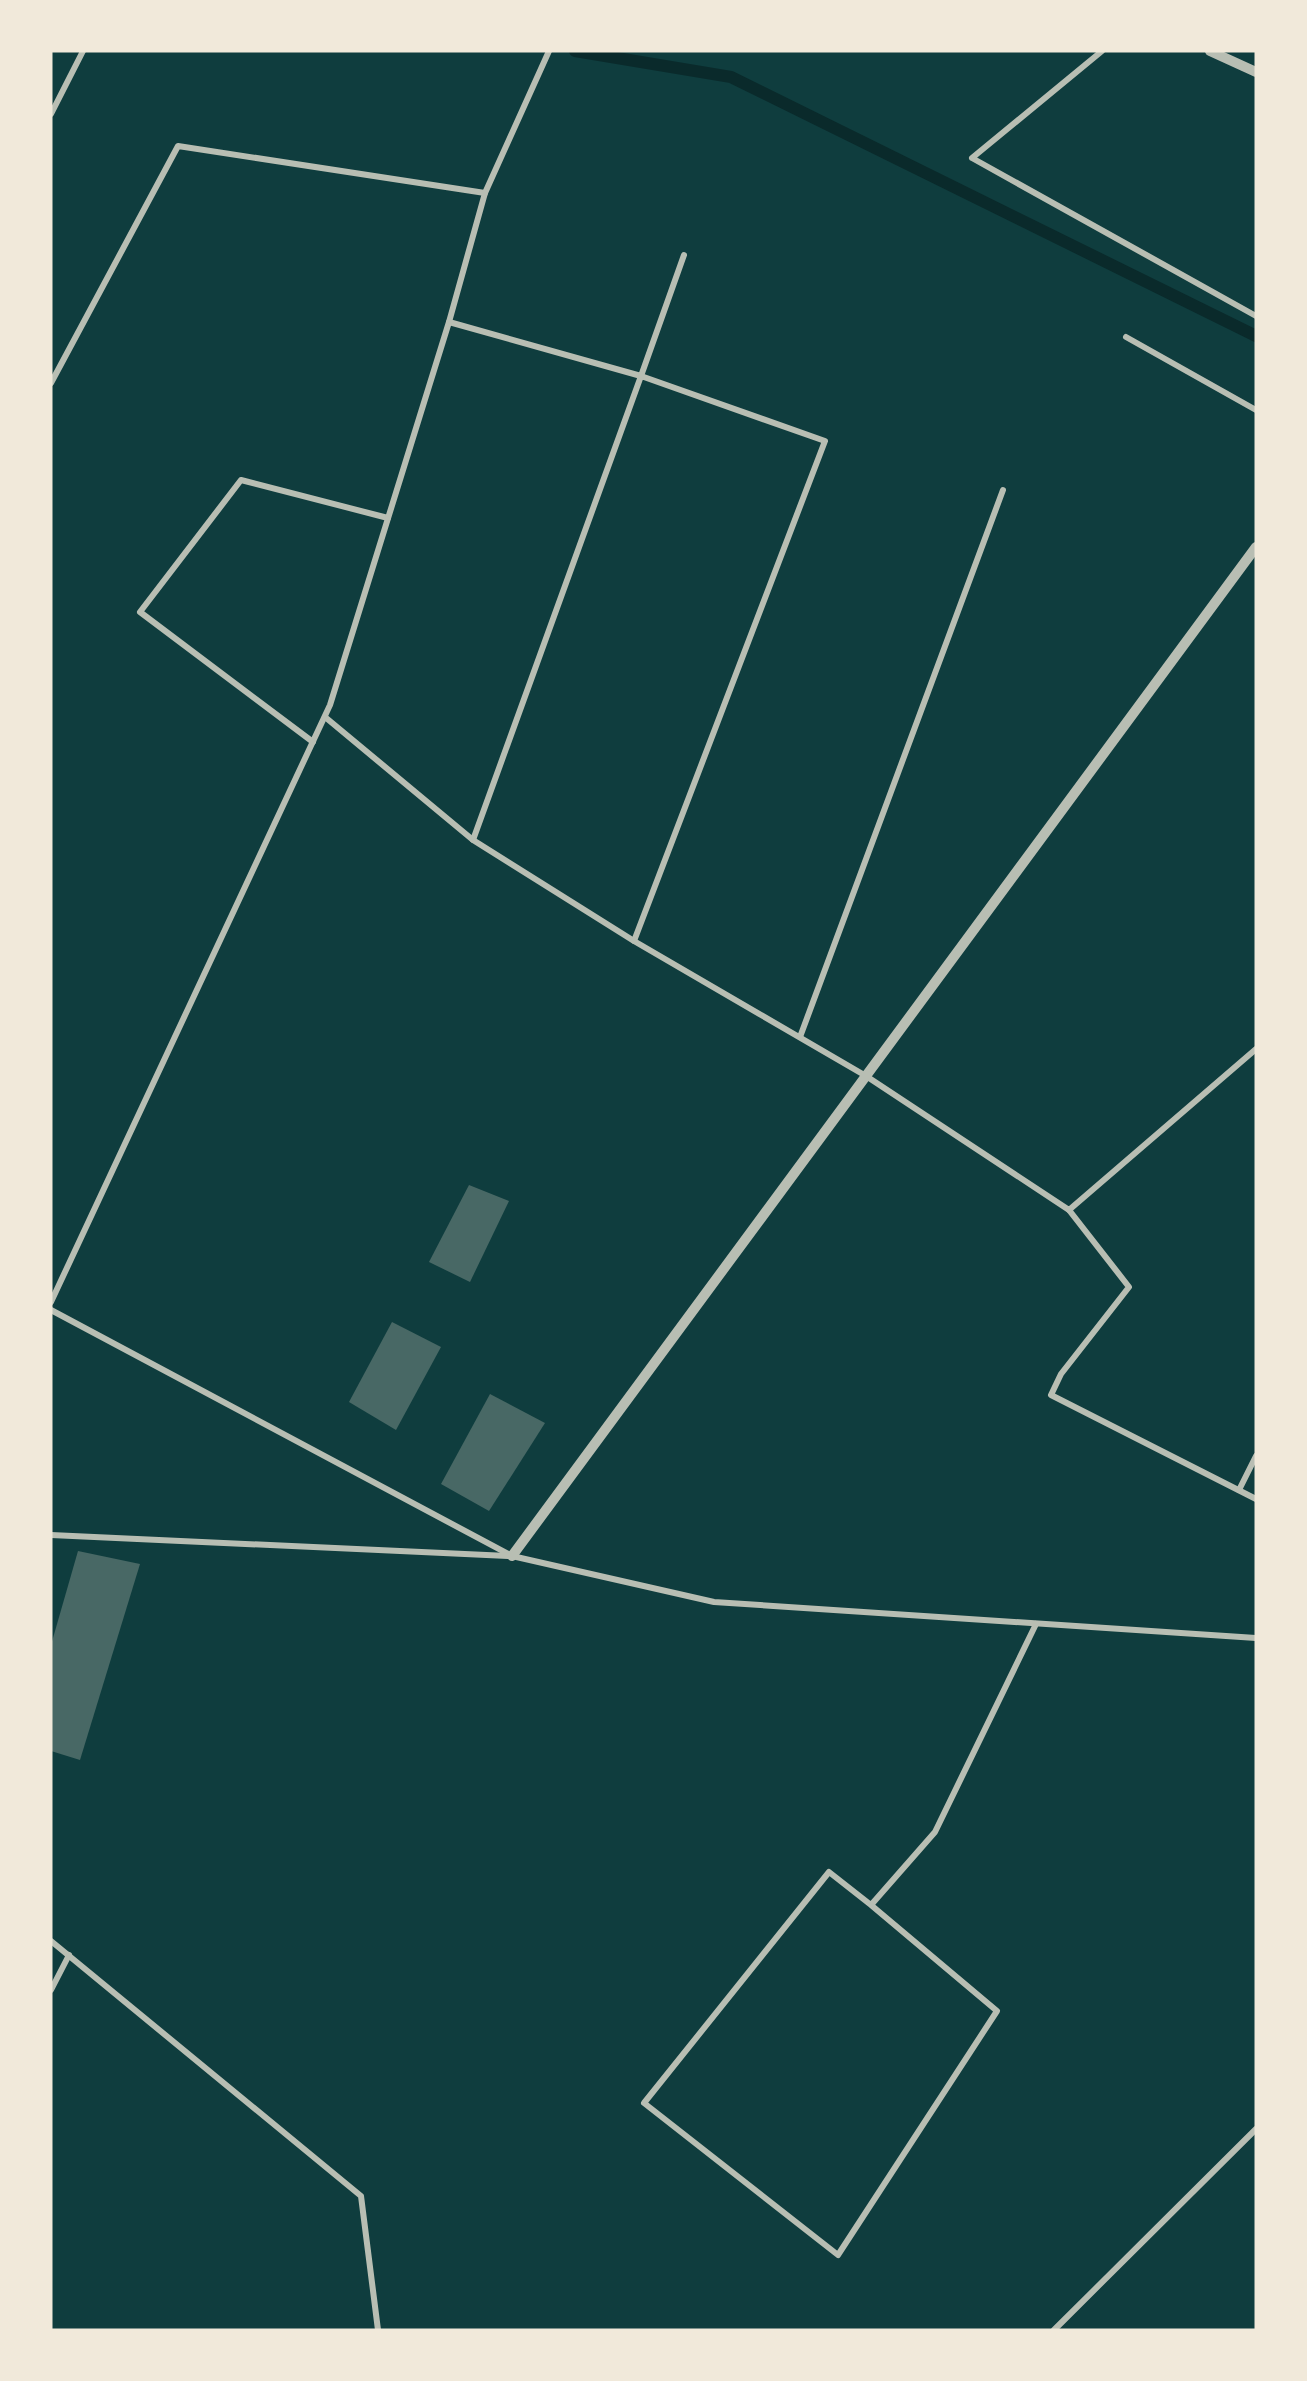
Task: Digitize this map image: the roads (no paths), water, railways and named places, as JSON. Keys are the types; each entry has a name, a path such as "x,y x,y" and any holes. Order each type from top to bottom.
{"street":[{"path":"51,114 83,51"},
{"path":"51,1302 325,717 449,322 485,193 549,51"},
{"path":"1102,51 972,158 1256,316"},
{"path":"1210,51 1256,72"},
{"path":"51,383 178,146 485,193"},
{"path":"473,840 684,255"},
{"path":"449,322 641,376 825,441 634,941"},
{"path":"1126,337 1256,410"},
{"path":"313,742 140,612 241,480 388,518"},
{"path":"800,1037 1002,490"},
{"path":"512,1556 1256,547"},
{"path":"325,717 473,840 634,941 866,1076 1068,1210 1129,1287 1061,1374 1051,1395 1256,1499"},
{"path":"1068,1210 1256,1049"},
{"path":"51,1310 512,1556"},
{"path":"1239,1490 1256,1456"},
{"path":"51,1535 512,1556 714,1602 1256,1638"},
{"path":"871,1905 934,1832 1036,1624"},
{"path":"828,1872 871,1905 997,2011 838,2255 644,2103 828,1872"},
{"path":"51,1941 361,2196 378,2330"},
{"path":"51,1990 69,1955"},
{"path":"1054,2330 1256,2129"}],"waterway":[{"path":"575,51 731,77 1256,336"}]}
